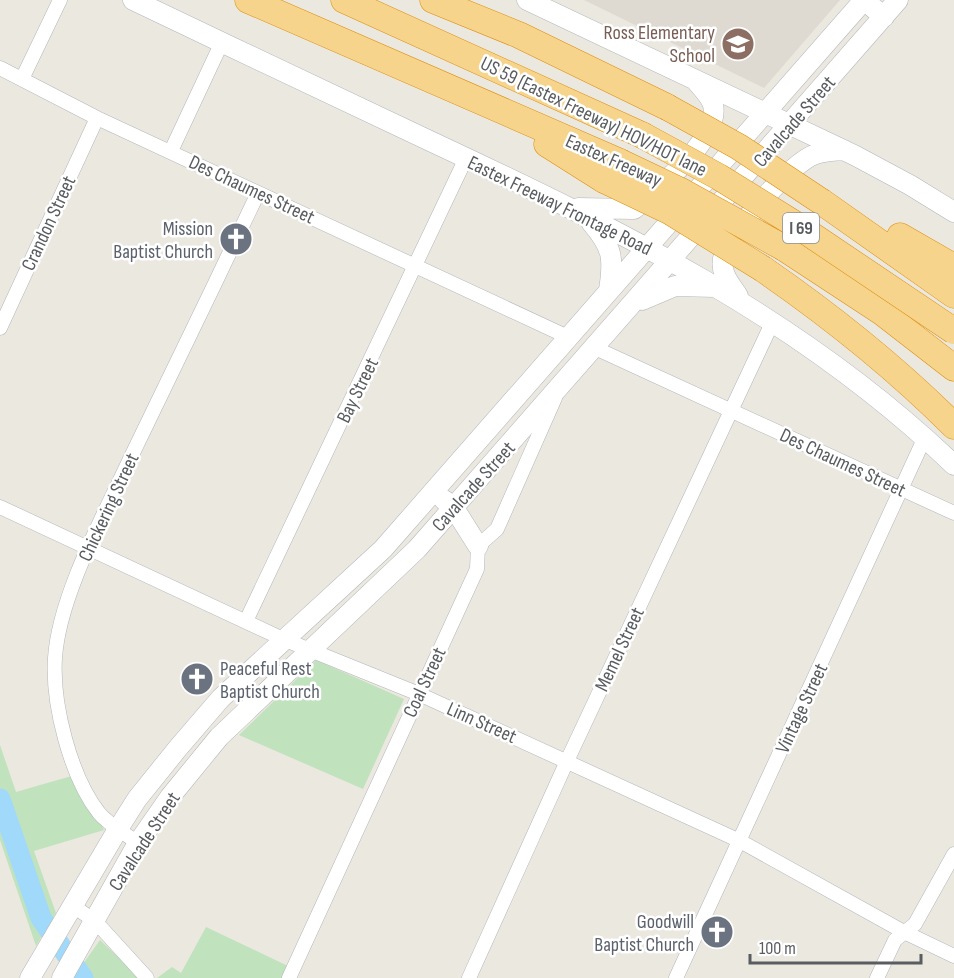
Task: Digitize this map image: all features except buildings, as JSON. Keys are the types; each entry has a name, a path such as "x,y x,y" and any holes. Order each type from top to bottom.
{"highway":[{"name":"Eastex Freeway","path":"248,0 481,102 612,171 683,192 784,248 883,313 954,368"},
{"name":"US 59 (Eastex Freeway) HOV/HOT lane","path":"344,0 642,135 719,177 798,226 954,332"},
{"name":"I 69","path":"433,0 519,35 667,107 826,199 954,294"},
{"path":"612,171 669,212 763,269 831,318 884,360 954,426"},
{"path":"826,199 954,267"}],"main road":[{"name":"Eastex Freeway Frontage Road","path":"133,0 578,211 720,287 846,371 925,437 954,465"},
{"path":"864,0 884,17"},
{"name":"Cavalcade Street","path":"30,978 137,799 199,723 221,698 283,639 383,549 864,0"},
{"name":"Cavalcade Street","path":"62,978 138,843 170,797 218,738 309,649 395,571 595,348 898,0"},
{"path":"536,2 844,150 910,184 954,212"},
{"path":"578,211 634,209 668,182 693,153 712,123 713,105 697,81"},
{"path":"741,300 723,274 723,260 731,238 792,168 816,154 844,150"},
{"path":"578,211 605,239 612,253 609,290"},
{"path":"634,303 675,286 720,287"},
{"path":"435,492 453,508 478,546"},
{"path":"199,723 218,738"}],"street":[{"path":"22,79 60,0"},
{"path":"171,151 222,42"},
{"name":"Des Chaumes Street","path":"0,68 97,118 568,337"},
{"name":"Crandon Street","path":"0,328 97,118"},
{"name":"Bay Street","path":"246,621 466,158"},
{"name":"Chickering Street","path":"138,843 99,813 82,784 70,752 56,694 55,659 58,629 88,548 258,193"},
{"name":"Memel Street","path":"469,978 567,761 773,321"},
{"name":"Des Chaumes Street","path":"595,348 954,513"},
{"path":"478,546 497,529 558,390"},
{"name":"Vintage Street","path":"676,978 925,437"},
{"name":"Linn Street","path":"0,507 283,639 419,694 740,841 904,932 954,956"},
{"name":"Coal Street","path":"289,978 477,569 478,546"},
{"path":"877,978 895,940 915,924 954,854"},
{"path":"68,914 95,921 147,978"}],"shaded area":[{"name":"Ross Elementary School","path":"584,0 840,0 764,88"}],"green space":[{"path":"316,660 404,699 363,789 239,735"},
{"path":"0,745 16,792 75,775 104,830 34,851 56,913 36,946 0,840"},
{"path":"206,927 290,967 285,978 157,978 172,967 181,973"},
{"path":"100,940 140,978 73,978"}],"waterway":[{"path":"0,799 41,918 83,978"}],"place":[{"name":"Ross Elementary School","path":"738,44"},
{"name":"Mission Baptist Church","path":"236,239"},
{"name":"Peaceful Rest Baptist Church","path":"197,679"},
{"name":"Goodwill Baptist Church","path":"717,932"}]}
